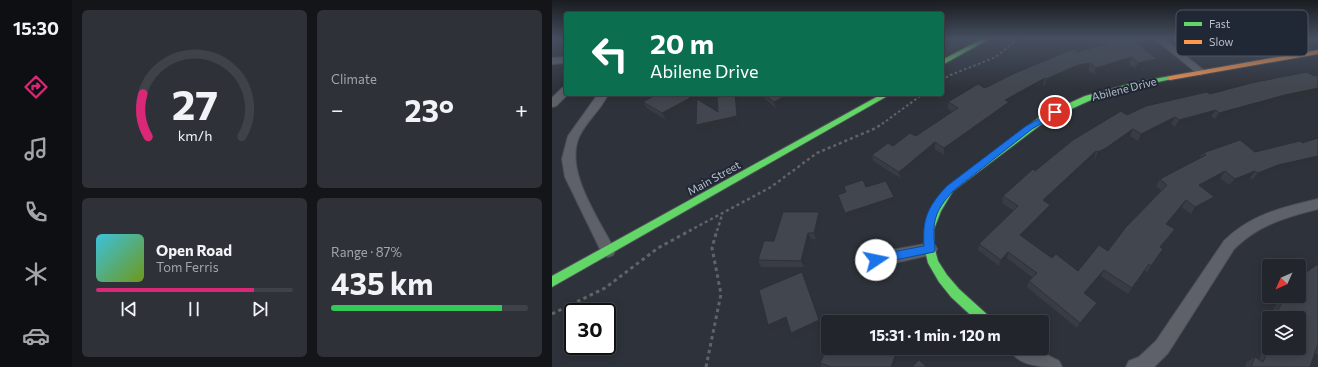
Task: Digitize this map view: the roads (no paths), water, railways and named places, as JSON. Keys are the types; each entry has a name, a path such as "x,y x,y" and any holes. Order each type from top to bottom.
{"street":[{"path":"944,62 954,56"},
{"path":"1181,56 1201,72"},
{"name":"Abilene Drive","path":"979,315 958,298 946,284 936,269 930,249 928,227 933,212 940,200 950,189 1034,124 1066,107 1116,89 1201,72 1294,56"},
{"path":"552,62 564,60"},
{"path":"552,104 564,92"},
{"path":"602,96 597,105 581,123 571,140 568,153 568,164 571,177 608,251"},
{"name":"Main Street","path":"552,282 883,96"},
{"path":"1135,367 1144,364 1162,347 1236,236 1263,220 1318,204"},
{"path":"876,260 930,249"},
{"path":"1027,355 1053,367"}]}
